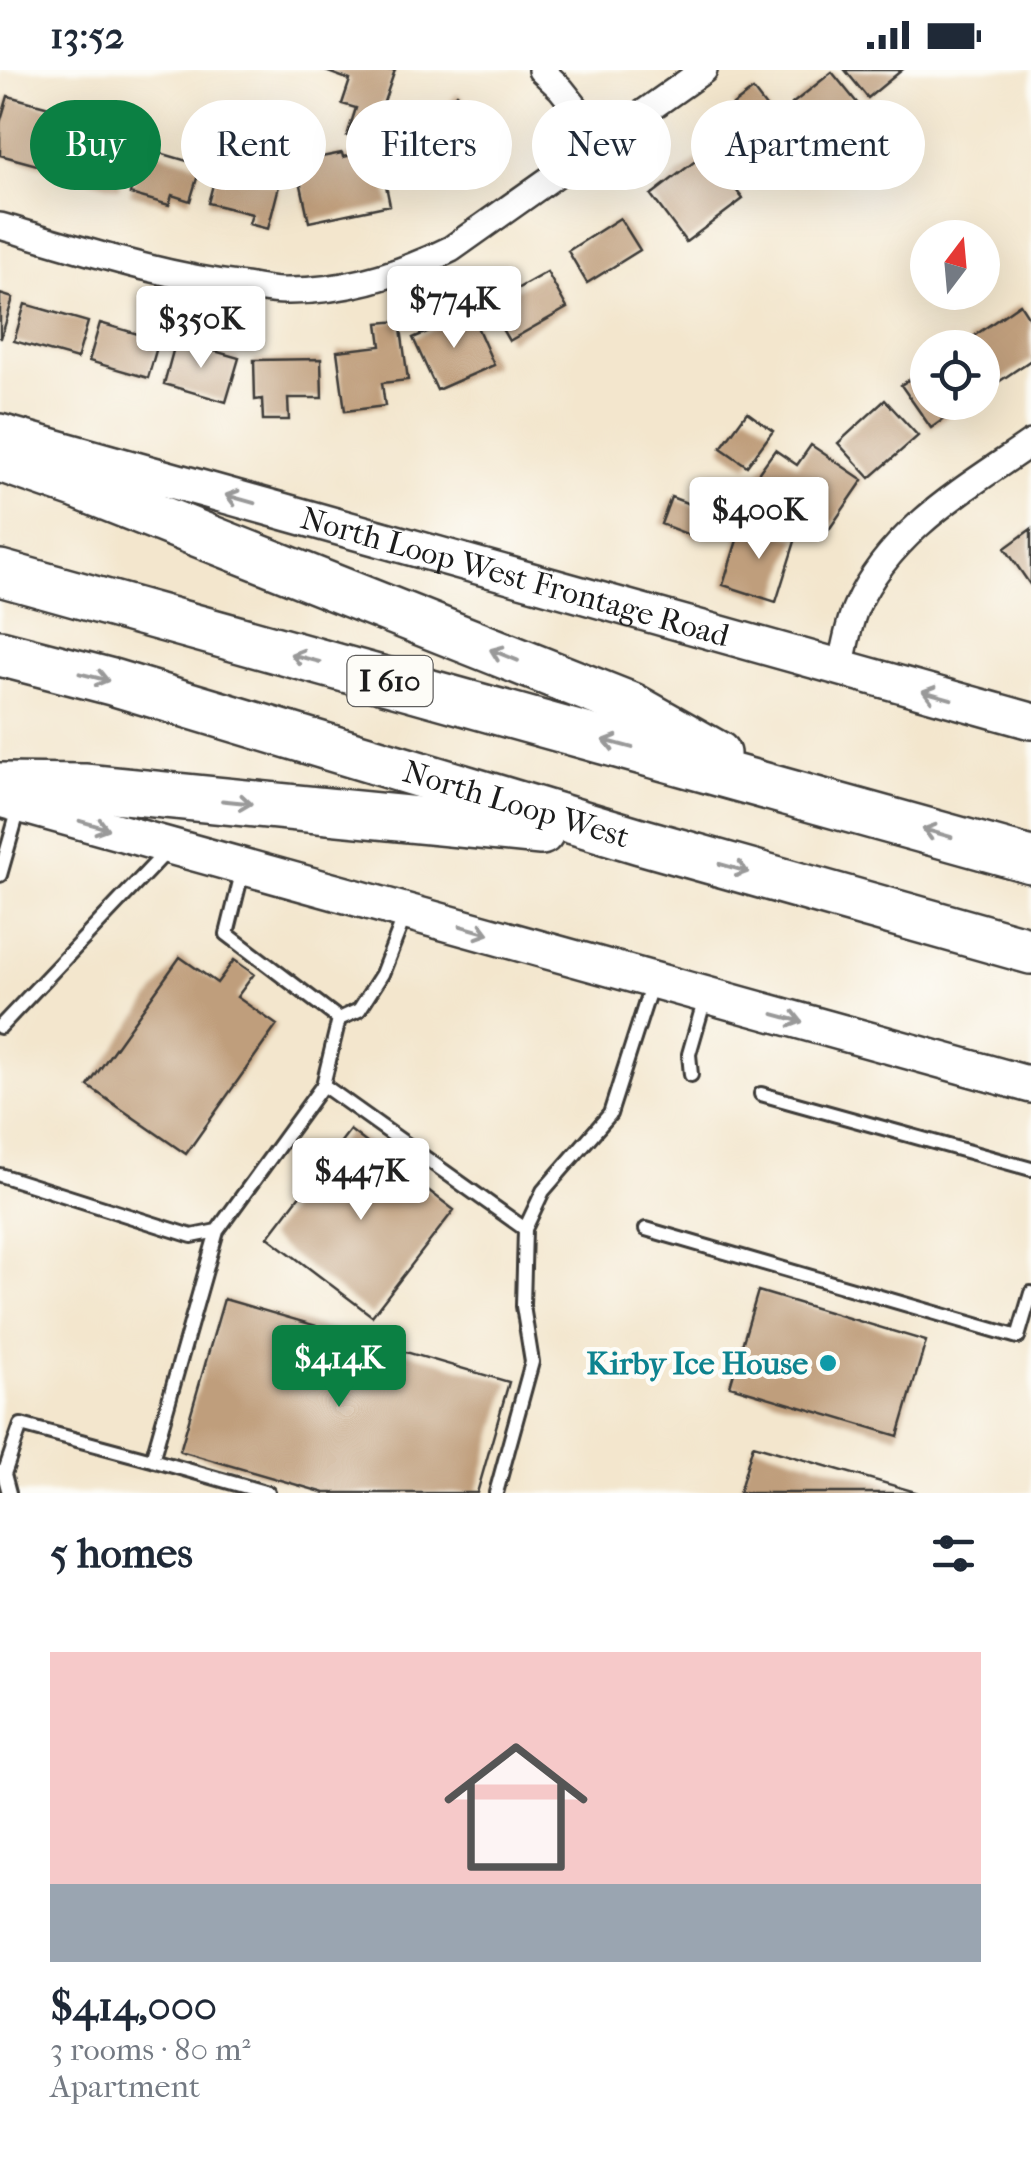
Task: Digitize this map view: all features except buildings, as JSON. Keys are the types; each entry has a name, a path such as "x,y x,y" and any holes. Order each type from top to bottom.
{"highway":[{"path":"0,459 78,486 632,706 780,789"},
{"name":"I 610","path":"0,573 1031,860"},
{"name":"North Loop West","path":"0,653 112,682 640,842 1031,951"},
{"path":"7,796 84,786 640,842"}],"main road":[{"name":"North Loop West Frontage Road","path":"0,432 1031,721"},
{"path":"7,796 171,846 1031,1085"}],"street":[{"path":"541,70 570,100"},
{"path":"662,100 704,70"},
{"path":"0,226 204,282 288,292 372,280 415,266 450,250 535,190"},
{"path":"840,667 855,609 882,561 927,515 1031,443"}],"lane":[{"path":"0,875 7,796"},
{"path":"0,1027 171,846"},
{"path":"243,866 227,934 339,1018"},
{"path":"339,1018 359,1010 382,974 407,912"},
{"path":"496,1493 532,1362 522,1306 526,1229 543,1191 610,1114 653,980"},
{"path":"691,1075 689,1054 706,995"},
{"path":"152,1460 217,1232 324,1084 339,1018"},
{"path":"324,1084 526,1229"},
{"path":"761,1094 1031,1169"},
{"path":"0,1175 192,1236 217,1232"},
{"path":"646,1229 1018,1337 1031,1292"},
{"path":"9,1493 2,1473 22,1425 268,1493"}],"place":[{"name":"Kirby Ice House","path":"828,1363"}]}
